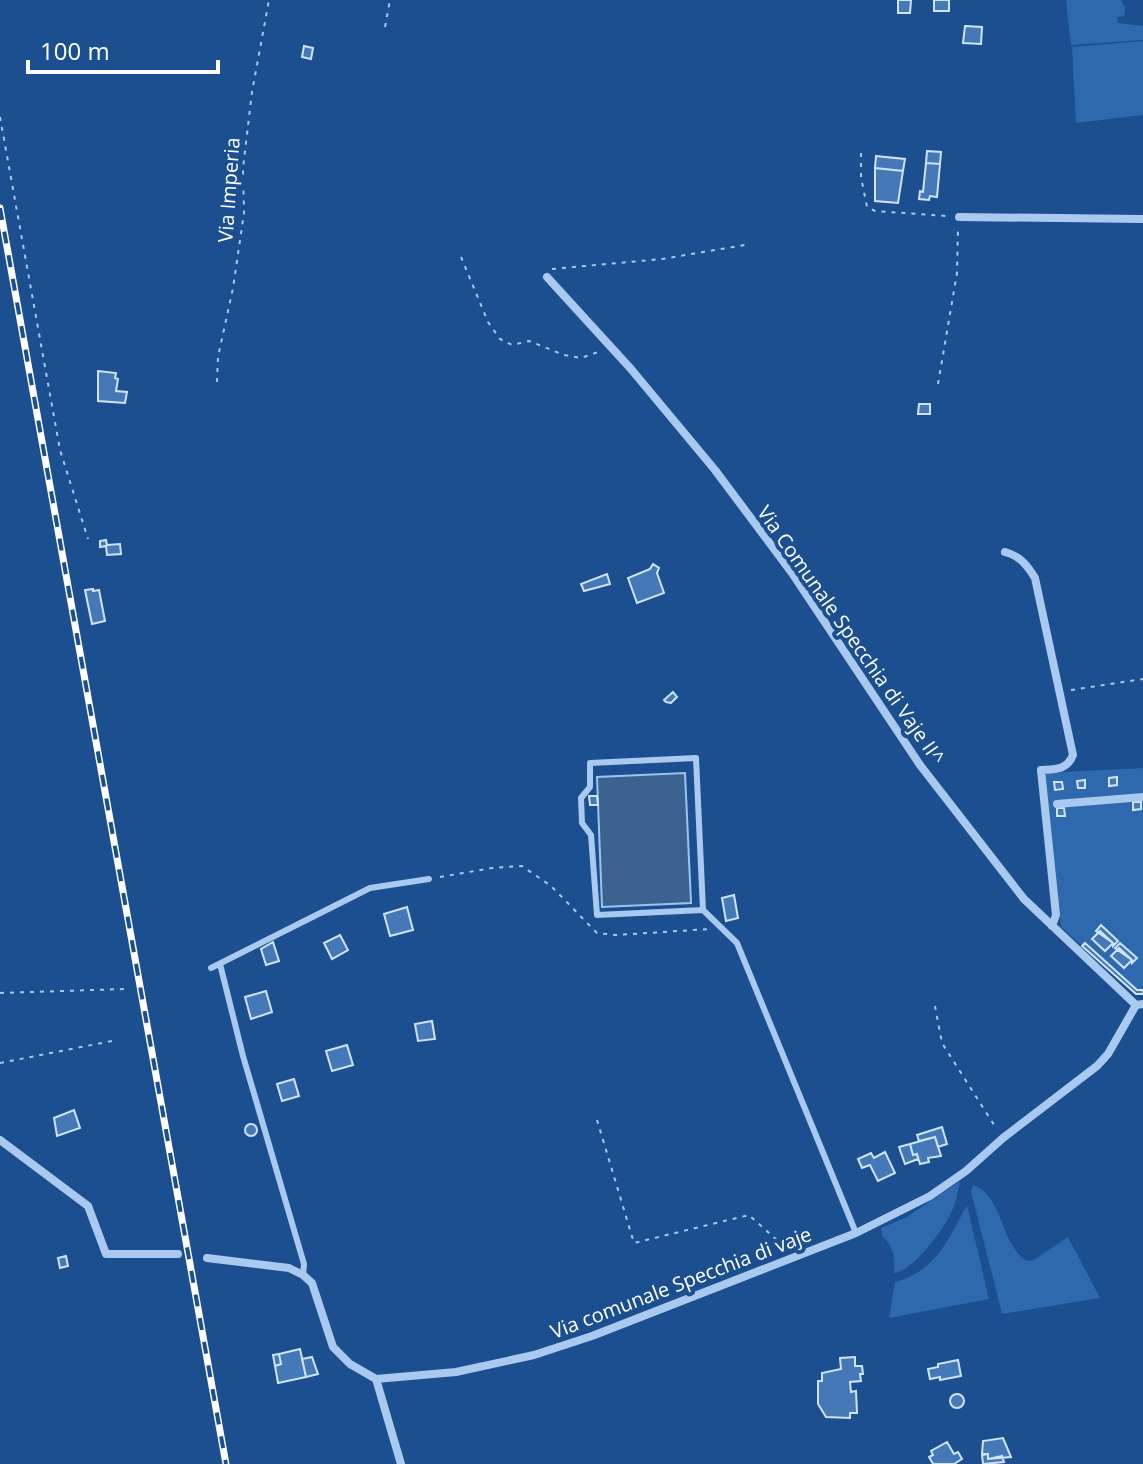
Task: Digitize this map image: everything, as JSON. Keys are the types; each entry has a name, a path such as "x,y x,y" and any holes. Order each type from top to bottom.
{"street":[{"path":"959,217 1143,219"},
{"name":"Via Comunale Specchia di Vaje II^","path":"547,277 715,470 792,573 920,765 1024,899 1140,1004"},
{"path":"1005,552 1026,563 1035,578 1073,755 1069,764 1062,768 1041,770 1056,915 1052,926"},
{"path":"1057,804 1143,797"},
{"name":"Via comunale Specchia di vaje","path":"376,1379 456,1372 534,1355 592,1336 856,1233 930,1196 1097,1066 1140,1004"},
{"path":"0,1140 88,1206 106,1254 178,1254"},
{"path":"207,1258 289,1268 312,1283 333,1347 350,1364 376,1379 401,1464"}],"lane":[{"path":"703,910 597,915 591,835 582,823 581,798 590,787 590,763 696,758 703,910 737,943 856,1233"},
{"path":"211,968 370,888 429,879"},
{"path":"220,964 243,1056 304,1264 303,1275"}],"path":[{"name":"Via Imperia","path":"217,382 218,357 233,288 244,213 243,168 252,92 269,0"},
{"path":"385,27 390,0"},
{"path":"0,117 60,450 88,539"},
{"path":"861,153 861,177 867,207 875,211 959,217 957,273 938,384"},
{"path":"547,277 547,272 557,267 662,259 745,245"},
{"path":"461,257 466,264 474,295 493,332 505,343 512,345 529,341 564,355 581,358 609,345"},
{"path":"1063,699 1072,689 1143,679"},
{"path":"429,879 522,866 551,886 597,933 616,935 723,929"},
{"path":"0,993 125,989"},
{"path":"935,1006 942,1043 1003,1138"},
{"path":"0,1063 117,1040"},
{"path":"597,1120 634,1243 749,1215 795,1257"}],"shaded area":[{"path":"1066,0 1121,0 1125,8 1124,16 1117,17 1118,23 1143,26 1143,40 1071,45"},
{"path":"1143,41 1143,115 1076,123 1072,47"},
{"path":"1143,768 1143,994 1136,994 1061,927 1044,773"},
{"path":"685,773 691,903 602,907 597,777"},
{"path":"960,1181 953,1209 942,1229 918,1258 894,1273 893,1253 882,1236 881,1228 907,1217"},
{"path":"973,1185 991,1199 1012,1244 1027,1261 1034,1260 1068,1237 1100,1298 1002,1314 971,1191"},
{"path":"967,1205 989,1299 889,1318 895,1282 909,1277 931,1262 947,1242"}],"building":[{"path":"898,0 911,0 910,13 898,13"},
{"path":"934,0 949,0 949,11 934,11"},
{"path":"965,26 982,27 981,44 963,43"},
{"path":"304,46 313,48 311,59 302,57"},
{"path":"927,151 941,152 940,164 926,163"},
{"path":"876,156 905,159 903,171 875,168"},
{"path":"926,163 940,164 937,197 930,196 929,200 919,199 920,191 923,192"},
{"path":"875,168 903,171 898,203 875,201"},
{"path":"98,371 116,373 116,391 127,392 125,403 98,401"},
{"path":"919,404 930,404 930,414 918,414"},
{"path":"106,540 107,545 120,544 121,554 107,555 106,546 100,547 100,541"},
{"path":"653,564 659,568 657,573 664,593 637,603 628,578 650,569"},
{"path":"607,574 610,584 584,591 581,584"},
{"path":"85,590 99,590 105,621 92,624"},
{"path":"673,692 677,697 671,703 666,702 664,700"},
{"path":"1117,777 1117,785 1109,786 1109,778"},
{"path":"1085,780 1085,788 1078,788 1077,781"},
{"path":"1054,782 1062,782 1063,789 1055,790"},
{"path":"589,796 597,796 598,805 590,805"},
{"path":"1133,802 1141,802 1141,809 1133,810"},
{"path":"1057,808 1064,808 1065,816 1057,816"},
{"path":"734,895 738,918 726,921 722,898"},
{"path":"407,907 413,930 390,936 384,914"},
{"path":"1101,925 1118,941 1113,946 1096,931"},
{"path":"1100,931 1113,943 1105,951 1092,939"},
{"path":"340,935 348,950 332,959 324,943"},
{"path":"273,942 279,961 266,965 261,949"},
{"path":"1085,943 1137,990 1143,990 1143,994 1136,994 1082,946"},
{"path":"1120,943 1137,958 1132,963 1115,948"},
{"path":"1119,948 1132,960 1124,968 1111,956"},
{"path":"266,991 272,1012 251,1019 245,997"},
{"path":"432,1021 435,1039 418,1041 415,1024"},
{"path":"347,1045 353,1065 332,1071 326,1051"},
{"path":"294,1079 299,1096 282,1101 277,1084"},
{"path":"74,1110 80,1128 57,1136 54,1118"},
{"path":"251,1124 257,1130 251,1136 245,1130"},
{"path":"942,1127 947,1144 938,1147 935,1137 919,1141 917,1135"},
{"path":"935,1137 941,1156 928,1158 929,1162 920,1164 910,1144"},
{"path":"910,1144 913,1155 917,1154 918,1159 905,1164 899,1147"},
{"path":"885,1152 895,1173 878,1181 870,1165 862,1168 858,1159 871,1153 874,1158"},
{"path":"66,1256 68,1266 60,1268 58,1258"},
{"path":"300,1349 306,1377 278,1383 275,1366 281,1364 279,1354"},
{"path":"279,1354 281,1364 275,1366 273,1355"},
{"path":"312,1357 318,1374 306,1377 302,1359"},
{"path":"855,1357 855,1366 862,1366 863,1374 860,1374 861,1381 850,1382 851,1392 856,1391 857,1413 850,1413 850,1418 826,1417 818,1404 818,1381 822,1381 822,1373 841,1369 840,1358"},
{"path":"958,1360 961,1376 930,1379 928,1369"},
{"path":"957,1394 964,1401 957,1408 950,1401"},
{"path":"1003,1438 1011,1457 988,1459 988,1454 982,1454 983,1441"},
{"path":"947,1442 954,1454 958,1452 962,1459 954,1464 933,1464 929,1457 933,1455 931,1451"},
{"path":"988,1454 988,1459 1002,1456 1004,1462 983,1464 982,1455"}],"railway":[{"path":"0,208 226,1464"}]}
